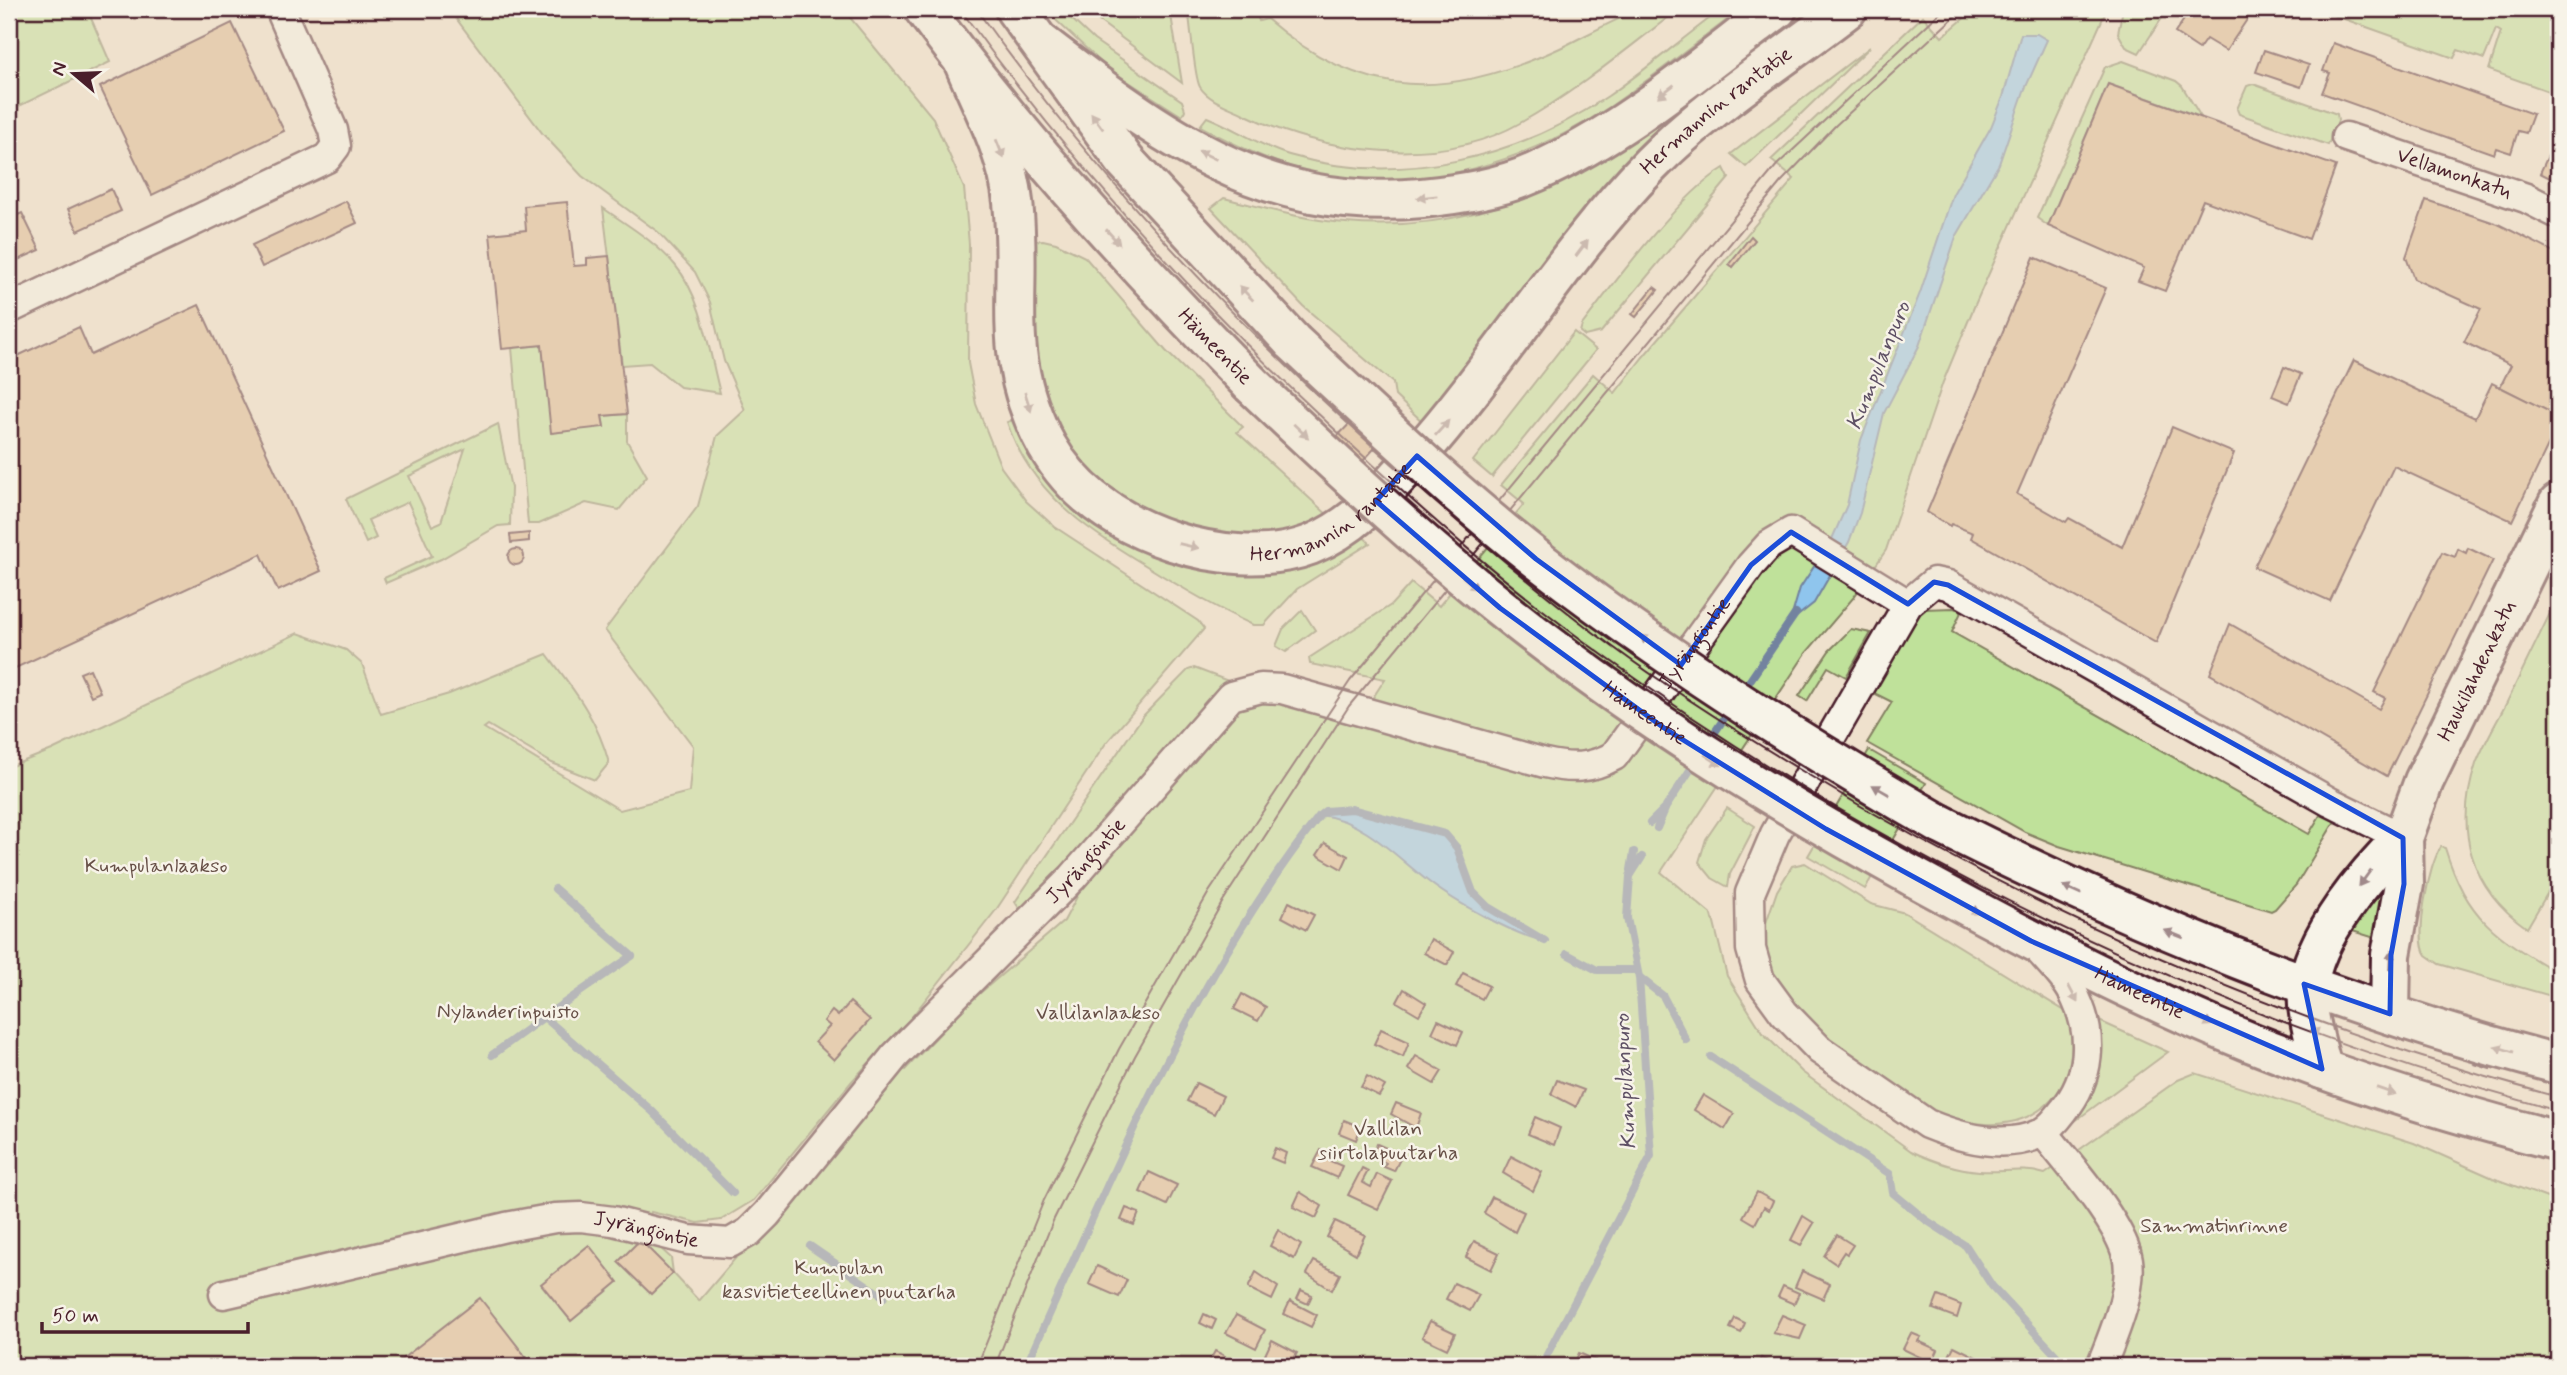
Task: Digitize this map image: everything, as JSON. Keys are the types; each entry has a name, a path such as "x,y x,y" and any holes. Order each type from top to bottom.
{"main road":[{"name":"Hämeentie","path":"924,9 964,64 1180,312 1251,384 1410,533 1500,608 1592,677 1737,775 2031,941 2249,1042 2395,1094 2558,1141"},
{"path":"1015,9 1125,160 1293,342 1451,487 1536,559 1698,677 1844,769 1940,824 2134,918 2308,986 2390,1014 2558,1064"},
{"name":"Hermannin rantatie","path":"1041,43 1118,102 1180,142 1247,174 1307,194 1367,201 1400,200 1461,192 1534,173 1627,121 1777,9"},
{"name":"Hermannin rantatie","path":"964,64 1004,159 1013,199 1014,335 1018,372 1032,416 1049,449 1070,480 1093,500 1118,519 1151,534 1222,553 1277,552 1310,545 1368,510 1455,414 1611,210 1651,164 1732,94 1847,9"},
{"name":"Haukilahdenkatu","path":"2390,1014 2391,955 2404,884 2403,838 2424,781 2558,504"},
{"name":"Haukilahdenkatu","path":"2322,1069 2308,1003 2308,986 2334,923 2371,869 2403,838"}],"street":[{"path":"9,309 309,169 327,158 336,146 334,130 280,9"},
{"name":"Vellamonkatu","path":"2346,137 2526,198 2558,214"},
{"name":"Jyrängöntie","path":"224,1294 506,1227 569,1217 613,1221 688,1240 730,1243 749,1232 768,1214 895,1056 1072,878 1231,696 1261,688 1282,689 1545,763 1575,768 1594,766 1614,756 1751,565 1769,545 1791,532 1908,604"},
{"path":"2031,941 2065,981 2077,1000 2087,1041 2087,1064 2073,1100 2043,1132 2011,1140 1989,1141 1946,1132 1927,1124 1820,1050 1784,1013 1760,980 1751,949 1750,893 1775,834 1908,604 1934,582 1948,585 2330,802 2403,838"},
{"path":"2043,1132 2099,1205 2127,1253 2121,1313 2101,1366"}],"highlighted area":[{"path":"1417,456 1536,559 1681,665 1751,565 1791,532 1908,604 1934,582 1948,585 2403,838 2404,884 2391,955 2390,1014 2304,984 2322,1069 2031,941 1826,829 1664,728 1500,608 1376,501"}],"green space":[{"path":"1655,8 1679,9 1582,83 1520,123 1488,137 1454,147 1382,151 1309,139 1275,128 1214,100 1204,92 1198,82 1188,9 1255,9 1259,21 1267,19 1303,46 1338,66 1373,78 1408,84 1444,83 1481,77 1520,65 1638,11"},
{"path":"9,9 87,9 110,62 9,111"},
{"path":"449,9 843,9 933,118 964,188 969,244 968,363 976,404 1001,467 1026,501 1055,527 1198,621 1204,629 1106,743 996,910 910,1019 852,1081 754,1200 721,1220 698,1223 651,1212 645,1234 671,1258 673,1273 699,1301 899,1066 905,1070 972,1000 1064,921 1081,889 1137,826 1221,720 1246,703 1268,698 1357,722 1385,679 1310,664 1309,658 1391,605 1411,583 1439,606 1524,504 1501,485 1593,374 1615,393 1794,179 1771,160 1923,16 1942,37 1975,9 2107,9 1943,382 1886,550 1854,597 1806,653 1661,872 1712,915 1727,976 1763,1033 1802,1072 1911,1151 1936,1161 1979,1171 2028,1171 2045,1174 2178,1080 2195,1073 2414,1143 2493,1178 2558,1202 2558,1366 9,1366 9,767 52,750 298,633 346,650 362,664 381,714 449,694 547,654 584,705 604,747 609,763 595,780 552,763 488,725 484,728 620,810 689,792 693,746 605,630 698,506 717,436 745,410 724,361 710,302 695,272 658,232 582,176 543,134"},
{"path":"1044,9 1061,9 1094,40 1182,101 1185,110 1182,116 1107,68"},
{"path":"1083,9 1170,9 1182,83"},
{"path":"1722,9 1726,9 1731,17 1611,106 1547,142 1476,168 1401,181 1364,181 1328,176 1294,168 1262,156 1200,126 1207,117 1278,151 1330,164 1371,168 1413,167 1455,161 1495,151 1572,118 1623,86"},
{"path":"1801,9 1819,9 1425,424 1395,396 1393,383 1303,306 1211,208 1224,198 1315,219 1379,225 1444,219 1508,203 1538,192 1597,161"},
{"path":"2123,9 2168,9 2139,53 2126,47 2118,33"},
{"path":"2316,9 2558,9 2558,92 2554,93 2489,70 2501,32 2496,29 2484,59 2458,50 2454,58"},
{"path":"1870,47 1746,167 1731,154"},
{"path":"2123,61 2176,81 2201,117 2108,84 2048,226 2037,218 2105,67"},
{"path":"2253,84 2337,114 2338,120 2328,145 2239,114 2237,109 2247,86"},
{"path":"1724,168 1729,178 1601,332 1585,336 1580,332 1582,325 1648,240 1687,198"},
{"path":"603,208 659,249 685,278 699,309 720,393 680,387 650,363 622,365"},
{"path":"1043,240 1085,257 1166,351 1243,427 1237,432 1330,517 1313,528 1267,540 1168,527 1115,500 1053,430 1037,373 1030,241"},
{"path":"1574,332 1596,350 1492,477 1473,461"},
{"path":"542,345 552,433 604,426 602,416 627,414 627,441 647,476 619,510 586,503 539,524 528,524 512,348"},
{"path":"1015,419 1123,541 1359,533 1370,543 1297,589 1264,625 1253,625 1198,597 1123,551 1062,506 1030,468 1017,446 1007,422"},
{"path":"498,424 511,488 510,525 498,526 441,559 386,583 384,578 432,556 408,502 368,520 376,538 366,543 346,499","holes":["465,449 441,522 432,526 409,476"]},
{"path":"2558,597 2558,875 2527,928 2492,895 2480,876 2467,834 2467,812 2479,756"},
{"path":"1923,609 1962,610 1952,632 2309,834 2322,812 2335,821 2296,885 2271,911 2059,846 2025,832 1867,743 1892,702 1872,692"},
{"path":"1302,610 1315,630 1286,652 1276,646 1283,629"},
{"path":"1851,629 1871,633 1846,677 1828,667 1807,701 1799,696 1829,651"},
{"path":"1194,668 1231,682 1203,705 1158,764 1032,911 1021,911 1015,902 1143,716 1188,670"},
{"path":"1869,750 1926,783 1865,889 1808,856"},
{"path":"1727,808 1755,826 1730,874 1728,887 1712,878 1699,862 1706,839"},
{"path":"2441,847 2445,848 2463,892 2486,924 2517,948 2558,973 2558,998 2439,964 2426,955 2422,934 2424,901 2432,868"},
{"path":"1805,863 1871,904 1905,913 2068,1013 2071,1046 2067,1073 2055,1095 2038,1111 2015,1121 1990,1124 1961,1121 1931,1111 1824,1041 1773,983 1756,926 1766,923 1777,891 1792,866"},
{"path":"2390,867 2378,939 2349,930"},
{"path":"2097,1020 2168,1052 2067,1127"}],"water":[{"path":"2021,34 2037,34 2047,40 2024,91 1999,164 1956,237 1919,346 1884,413 1860,513 1849,542 1814,603 1790,622 1800,588 1832,539 1847,505 1861,440 1920,293 1953,194 1991,127 2003,97"},
{"path":"1352,809 1445,834 1457,848 1473,892 1488,907 1545,941 1518,933 1468,908 1429,882 1365,832 1336,818 1320,815 1325,811"}],"building":[{"path":"1399,9 1439,9 1440,11 1418,11"},
{"path":"2191,9 2254,9 2226,51 2206,39 2199,49 2175,33"},
{"path":"232,23 284,131 152,195 100,87"},
{"path":"2333,43 2533,114 2526,133 2518,131 2511,153 2496,148 2494,154 2322,93 2330,73 2323,71"},
{"path":"2264,50 2309,65 2301,87 2256,72"},
{"path":"2108,84 2336,166 2309,239 2203,200 2165,291 2138,281 2144,268 2048,226"},
{"path":"2553,145 2558,147 2558,182 2540,173"},
{"path":"111,189 121,211 78,231 68,209"},
{"path":"2426,200 2498,224 2558,254 2558,416 2500,387 2511,365 2464,342 2481,309 2414,279 2406,257"},
{"path":"346,201 357,223 262,267 252,245"},
{"path":"567,202 574,266 587,265 587,258 609,256 627,414 602,416 604,427 551,433 542,345 502,349 490,234 526,230 524,206"},
{"path":"22,213 40,250 9,264 9,219"},
{"path":"1751,236 1755,240 1733,267 1729,264"},
{"path":"2034,257 2106,288 2017,494 2066,522 2069,518 2122,547 2172,427 2234,453 2156,643 1971,538 1973,533 1951,524 1950,526 1927,512"},
{"path":"1654,287 1658,290 1636,317 1632,314"},
{"path":"199,305 321,571 278,591 261,554 9,671 9,360 79,327 91,355"},
{"path":"2354,360 2475,418 2492,383 2558,416 2558,425 2512,521 2394,466 2330,601 2254,567"},
{"path":"2284,367 2301,374 2289,403 2272,396"},
{"path":"1358,415 1383,439 1352,473 1326,448"},
{"path":"529,533 529,541 511,543 510,535"},
{"path":"2468,548 2493,560 2387,776 2210,674 2230,624 2379,709 2385,698 2374,692 2442,552 2455,557 2458,549 2466,553"},
{"path":"513,549 519,549 524,557 522,563 513,565 508,560 508,554"},
{"path":"90,669 100,692 91,696 80,673"},
{"path":"1325,843 1348,856 1342,869 1317,855"},
{"path":"1289,902 1314,915 1306,930 1282,917"},
{"path":"1431,939 1454,952 1447,965 1424,953"},
{"path":"1463,973 1489,986 1482,999 1456,986"},
{"path":"1404,989 1426,1003 1419,1015 1397,1002"},
{"path":"1242,994 1266,1007 1258,1021 1234,1009"},
{"path":"850,1002 870,1020 834,1060 815,1042 830,1026 824,1021 832,1011 838,1016"},
{"path":"1438,1020 1463,1032 1457,1045 1432,1033"},
{"path":"1381,1029 1409,1042 1403,1057 1374,1044"},
{"path":"1416,1056 1442,1071 1434,1084 1408,1069"},
{"path":"2476,1060 2491,1065 2490,1069 2474,1064"},
{"path":"1367,1076 1385,1086 1379,1096 1361,1087"},
{"path":"1557,1080 1584,1090 1576,1107 1551,1094"},
{"path":"1196,1083 1223,1096 1214,1114 1187,1101"},
{"path":"1703,1095 1734,1114 1725,1129 1694,1110"},
{"path":"1396,1103 1421,1113 1416,1128 1391,1114"},
{"path":"1535,1117 1560,1128 1554,1145 1528,1134"},
{"path":"1344,1120 1361,1127 1356,1140 1339,1133"},
{"path":"1377,1144 1402,1155 1394,1171 1384,1167 1386,1163 1372,1156"},
{"path":"1275,1148 1286,1153 1283,1163 1271,1158"},
{"path":"1321,1150 1331,1155 1328,1160 1342,1166 1337,1178 1312,1167"},
{"path":"1511,1156 1542,1172 1533,1191 1503,1173"},
{"path":"1362,1168 1368,1171 1362,1182 1371,1187 1377,1174 1392,1181 1378,1209 1348,1195"},
{"path":"1149,1172 1177,1185 1167,1205 1140,1192"},
{"path":"1300,1192 1322,1206 1316,1218 1293,1207"},
{"path":"1757,1192 1773,1201 1769,1210 1764,1207 1755,1224 1743,1217"},
{"path":"1492,1197 1524,1212 1515,1232 1484,1213"},
{"path":"1126,1208 1139,1213 1134,1225 1121,1220"},
{"path":"1803,1216 1814,1223 1801,1245 1791,1240"},
{"path":"1335,1221 1365,1235 1356,1254 1327,1237"},
{"path":"1278,1230 1301,1245 1294,1259 1270,1246"},
{"path":"1837,1235 1853,1245 1836,1264 1824,1256"},
{"path":"640,1240 673,1273 651,1294 618,1262"},
{"path":"1474,1241 1499,1253 1491,1270 1466,1257"},
{"path":"589,1245 618,1282 571,1321 541,1284"},
{"path":"1314,1261 1340,1274 1332,1290 1307,1274"},
{"path":"1097,1266 1127,1280 1119,1297 1089,1284"},
{"path":"1802,1271 1830,1284 1823,1299 1795,1287"},
{"path":"1256,1272 1278,1287 1272,1300 1248,1288"},
{"path":"1454,1283 1479,1295 1470,1311 1446,1299"},
{"path":"1783,1286 1799,1293 1794,1304 1778,1297"},
{"path":"1301,1290 1312,1295 1308,1304 1297,1299"},
{"path":"1938,1296 1961,1305 1957,1318 1933,1309"},
{"path":"480,1298 526,1357 514,1366 393,1366"},
{"path":"1290,1301 1317,1315 1311,1327 1284,1314"},
{"path":"1204,1314 1216,1320 1212,1329 1200,1323"},
{"path":"1236,1315 1265,1330 1256,1348 1226,1333"},
{"path":"1782,1315 1806,1325 1800,1339 1773,1333"},
{"path":"1735,1318 1745,1323 1741,1333 1730,1328"},
{"path":"1430,1321 1455,1333 1447,1349 1422,1337"},
{"path":"1911,1333 1921,1337 1918,1341 1938,1350 1932,1363 1903,1349"},
{"path":"1272,1340 1297,1353 1290,1366 1282,1366 1265,1355"},
{"path":"1954,1346 1984,1361 1981,1366 1945,1364"},
{"path":"1215,1351 1225,1356 1223,1361 1233,1366 1207,1366"},
{"path":"1579,1353 1609,1366 1573,1366"},
{"path":"1761,1358 1778,1366 1757,1366"}],"waterway":[{"name":"Kumpulanpuro","path":"1742,692 1796,613"},
{"name":"Kumpulanpuro","path":"1707,744 1731,708"},
{"name":"Kumpulanpuro","path":"1657,828 1666,807 1696,761"},
{"path":"1026,1366 1123,1152 1193,1012 1274,878 1320,815 1325,811 1352,809 1445,834 1457,848 1473,892 1488,907 1545,941"},
{"path":"1650,823 1663,810"},
{"path":"1631,870 1634,852"},
{"name":"Kumpulanpuro","path":"1541,1366 1651,1156 1639,977 1627,918 1630,876 1642,857"},
{"path":"555,889 632,956 544,1017 652,1111 733,1193"},
{"path":"1567,954 1597,970 1636,970"},
{"path":"1639,977 1663,996 1686,1040"},
{"path":"492,1055 544,1017"},
{"path":"1711,1057 1890,1174 1893,1193 1926,1220 1966,1246 1992,1286 2066,1366"},
{"path":"810,1246 884,1297"}],"tram line":[{"path":"960,9 1089,173 1134,226 1229,327 1329,424 1431,517 1537,606 1611,661 1720,735 1832,805 1947,869 2065,928 2185,982 2307,1031 2432,1074 2558,1111"},
{"path":"976,9 1018,66 1108,177 1155,231 1254,334 1357,432 1482,542 1580,622 1659,680 1754,742 1891,823 1982,873 2075,919 2264,1001 2459,1069 2558,1097"},
{"path":"977,1366 1044,1200 1119,1049 1209,892 1350,681 1777,165 1944,9"},
{"path":"995,1366 1053,1221 1135,1056 1223,901 1349,706 1781,182 1836,125 1963,9"}],"park label":[{"name":"Kumpulanlaakso","path":"156,866"},
{"name":"Nylanderinpuisto","path":"508,1012"},
{"name":"Vallilanlaakso","path":"1098,1013"},
{"name":"Vallilan siirtolapuutarha","path":"1388,1141"},
{"name":"Sammatinrinne","path":"2214,1226"},
{"name":"Kumpulan kasvitieteellinen puutarha","path":"839,1280"}]}
